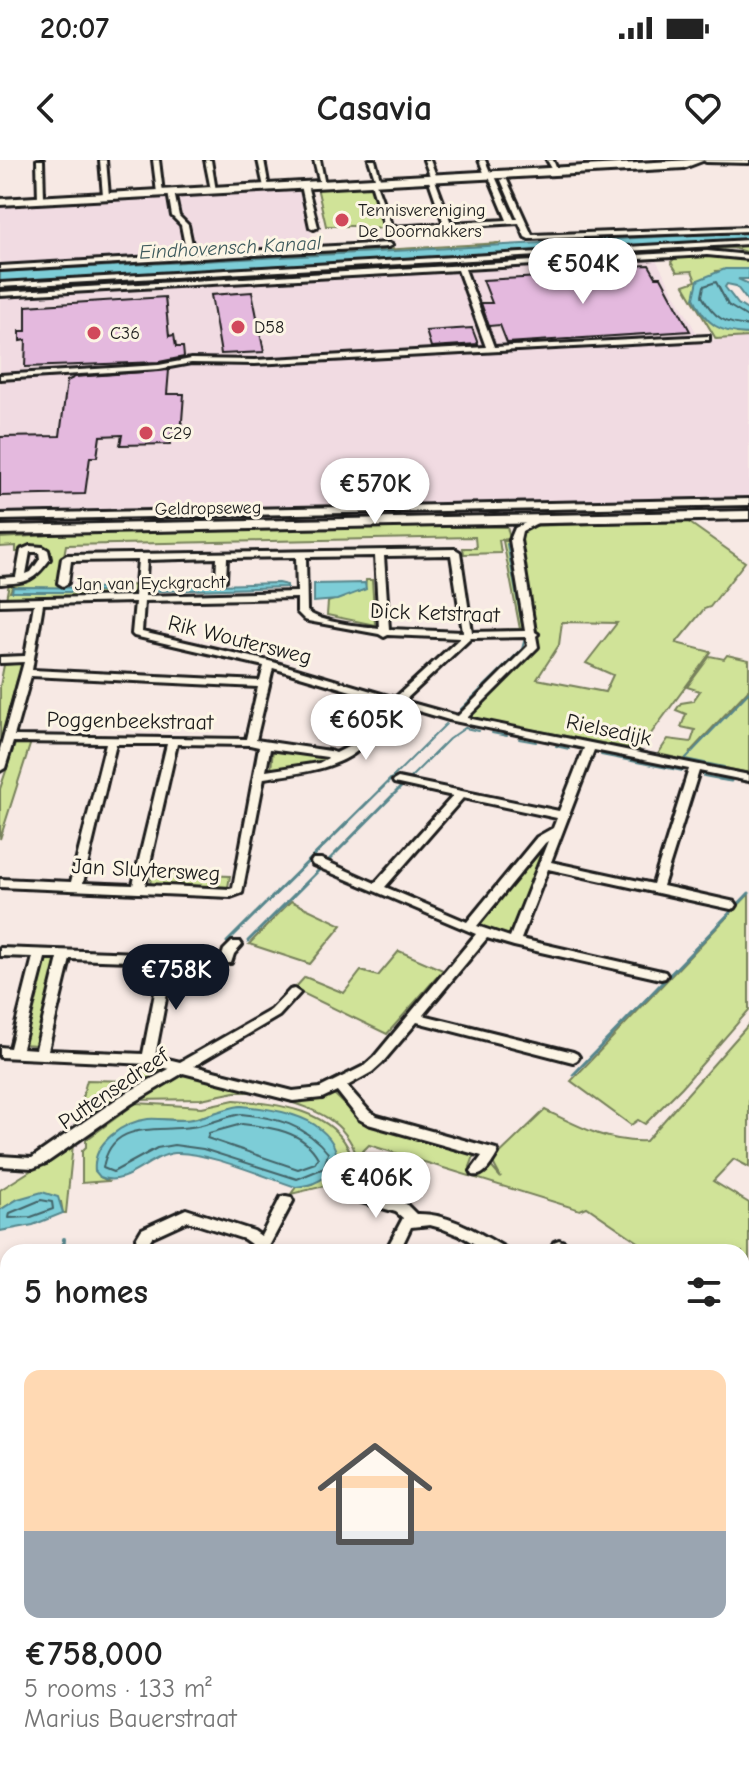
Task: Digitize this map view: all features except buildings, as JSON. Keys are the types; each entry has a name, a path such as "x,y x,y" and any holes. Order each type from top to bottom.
{"main road":[{"name":"Geldropseweg","path":"0,530 749,515"},
{"name":"Geldropseweg","path":"416,521 534,522 596,518"}],"street":[{"path":"41,160 41,199"},
{"path":"103,160 106,196"},
{"path":"156,160 165,193 184,225 191,258"},
{"path":"208,160 214,190"},
{"path":"261,160 267,187"},
{"path":"317,160 323,184"},
{"path":"372,160 389,229 523,221"},
{"path":"427,160 448,226"},
{"path":"482,160 510,222"},
{"path":"547,160 554,171"},
{"path":"0,202 554,171 618,164 684,165 704,160 749,161"},
{"path":"504,180 529,237 749,229"},
{"path":"304,185 314,227"},
{"path":"0,285 749,242"},
{"path":"0,268 388,245"},
{"path":"0,294 719,253 749,257"},
{"path":"461,267 490,347"},
{"path":"0,377 159,367 191,361 255,362 490,347 521,350 706,338"},
{"path":"0,517 749,502"},
{"path":"460,719 531,650 533,634 515,540 518,530 534,522"},
{"path":"379,552 384,634"},
{"path":"63,583 67,558 455,552 468,636 398,701"},
{"path":"300,595 301,554"},
{"path":"221,580 222,555"},
{"path":"139,599 143,557"},
{"path":"1,585 20,580"},
{"name":"Dick Ketstraat","path":"300,595 302,612 308,618 384,634 533,634"},
{"name":"Jan van Eyckgracht","path":"0,602 300,595"},
{"name":"Rik Woutersweg","path":"139,599 137,634 269,664 460,719"},
{"path":"0,768 27,673 39,601"},
{"path":"0,660 28,659"},
{"path":"269,664 250,742 330,754 336,758"},
{"path":"27,673 263,684"},
{"name":"Rielsedijk","path":"460,719 749,778"},
{"path":"261,775 322,766 360,745 365,736"},
{"name":"Poggenbeekstraat","path":"10,739 250,742"},
{"path":"76,886 112,740"},
{"path":"138,889 173,740"},
{"name":"Jan Sluytersweg","path":"0,883 231,893 238,890 265,745"},
{"path":"514,942 590,746"},
{"path":"657,888 695,767"},
{"path":"398,781 562,815"},
{"path":"377,888 461,794"},
{"path":"469,928 541,840 557,830"},
{"path":"317,862 483,934 661,975"},
{"path":"544,864 731,905"},
{"path":"0,1052 148,1059 183,1065 293,1096 322,1093 368,1069 483,934"},
{"path":"0,952 227,960 228,953 236,945"},
{"path":"15,1052 40,954"},
{"path":"41,1054 65,954"},
{"path":"148,1059 168,958"},
{"name":"Puttensedreef","path":"0,1161 33,1163 183,1065 275,1013 294,993"},
{"path":"414,1017 573,1057"},
{"path":"339,1085 364,1115 373,1120 491,1153 478,1171"},
{"path":"353,1194 401,1208 413,1220"},
{"path":"264,1244 286,1201"},
{"path":"143,1244 147,1233 186,1215 249,1235 257,1244"},
{"path":"396,1244 403,1228 413,1220 426,1219 466,1232 486,1244"}],"shaded area":[{"path":"303,187 319,277 655,258 701,341 749,337 749,512 0,528 0,204"}],"green space":[{"path":"370,184 383,228 356,230 354,226 326,226 317,187"},
{"path":"501,243 454,250 74,268"},
{"path":"749,243 749,253 733,248 0,290 0,286"},
{"path":"713,256 749,259 749,269 716,271 737,333 749,334 749,337 716,339 684,285 696,281 692,271 677,272 671,262 675,258"},
{"path":"687,521 745,562 710,607 704,609 676,643 711,652 639,750 472,718 470,714 536,650 539,643 519,533 527,526","holes":["562,622 617,623 586,663 613,675 605,692 537,679 559,645"]},
{"path":"507,527 510,539 499,540 501,553 464,554 463,548 476,548 475,537 66,545 58,588 12,587 10,592 122,592 126,586 135,585 133,596 6,599 9,583 36,576 46,566 51,552 35,546 21,547 20,552 16,552 16,546 0,547 0,538 67,534"},
{"path":"503,541 510,541 525,632 476,633 474,631 520,629"},
{"path":"366,580 372,580 375,625 327,615 328,602 365,589"},
{"path":"727,655 749,660 749,689 689,753 749,692 749,773 658,754 668,739 691,742 695,730 681,727 686,714 676,710 681,703 693,701 700,691 687,687 710,656 724,659"},
{"path":"22,663 0,745 0,686 4,665"},
{"path":"15,744 30,745 0,839 0,789"},
{"path":"273,749 328,757 329,762 271,770"},
{"path":"548,840 513,934 506,936 478,927 477,924"},
{"path":"152,873 230,876 228,887 150,884"},
{"path":"749,894 749,1010 645,1124 638,1120 631,1125 571,1081"},
{"path":"291,901 342,925 310,964 249,944"},
{"path":"399,951 443,970 387,1034 294,989 305,977 344,993 361,971 378,976"},
{"path":"45,960 59,960 38,1045 21,1044"},
{"path":"749,1024 749,1167 734,1159 713,1181 749,1203 749,1244 641,1244 587,1207 580,1210 369,1145 357,1157 351,1142 331,1121 319,1113 262,1093 333,1093 359,1118 470,1151 474,1156 470,1167 482,1171 489,1164 501,1178 492,1161 545,1110 606,1136 646,1141"},
{"path":"139,1068 161,1071 112,1101 80,1127 75,1123 87,1080 135,1081"},
{"path":"185,1069 257,1092 235,1092 201,1099 137,1100"},
{"path":"234,1100 285,1107 317,1118 331,1127 343,1139 351,1154 342,1182 291,1194 296,1187 312,1184 331,1172 310,1123 241,1106 189,1120 150,1119 100,1177 108,1181 82,1183 82,1151 86,1140 136,1103 202,1107"},
{"path":"73,1144 66,1213 63,1213 61,1202 18,1199 0,1210 0,1190"}],"water":[{"path":"749,232 749,240 0,283 0,272"},
{"path":"725,269 749,269 749,279 738,279 749,284 749,303 736,286 727,284 725,287 738,304 749,311 749,334 730,332 715,326 694,298 698,280"},
{"path":"278,583 287,587 158,591 155,587"},
{"path":"365,583 366,589 337,600 314,602 314,584"},
{"path":"13,587 126,588 122,592 12,592"},
{"path":"241,1106 283,1112 320,1129 335,1149 334,1167 320,1180 296,1187 188,1153 165,1155 119,1179 100,1177 95,1171 98,1151 119,1129 129,1124 148,1119 193,1119"},
{"path":"42,1192 58,1197 63,1213 33,1225 0,1231 0,1210 18,1199"}],"waterway":[{"path":"478,631 523,630 507,544"},
{"path":"460,710 522,649 525,638"},
{"path":"724,767 685,759 749,692"},
{"path":"391,779 446,724"},
{"path":"409,779 449,739 465,728 479,731"},
{"path":"492,733 507,736"},
{"path":"519,739 536,742"},
{"path":"556,746 569,749"},
{"path":"601,755 683,771"},
{"path":"704,776 724,780"},
{"path":"227,942 391,779"},
{"path":"719,779 724,780"},
{"path":"724,780 731,781"},
{"path":"724,780 730,781"},
{"path":"328,861 403,785"},
{"path":"248,941 320,869"},
{"path":"573,1075 749,893"},
{"path":"64,1239 64,1244"}],"place":[{"name":"Tennisvereniging De Doornakkers","path":"342,220"},
{"name":"D58","path":"238,327"},
{"name":"C36","path":"94,333"},
{"name":"C29","path":"146,433"}],"water label":[{"name":"Eindhovensch Kanaal","path":"230,247"}]}
